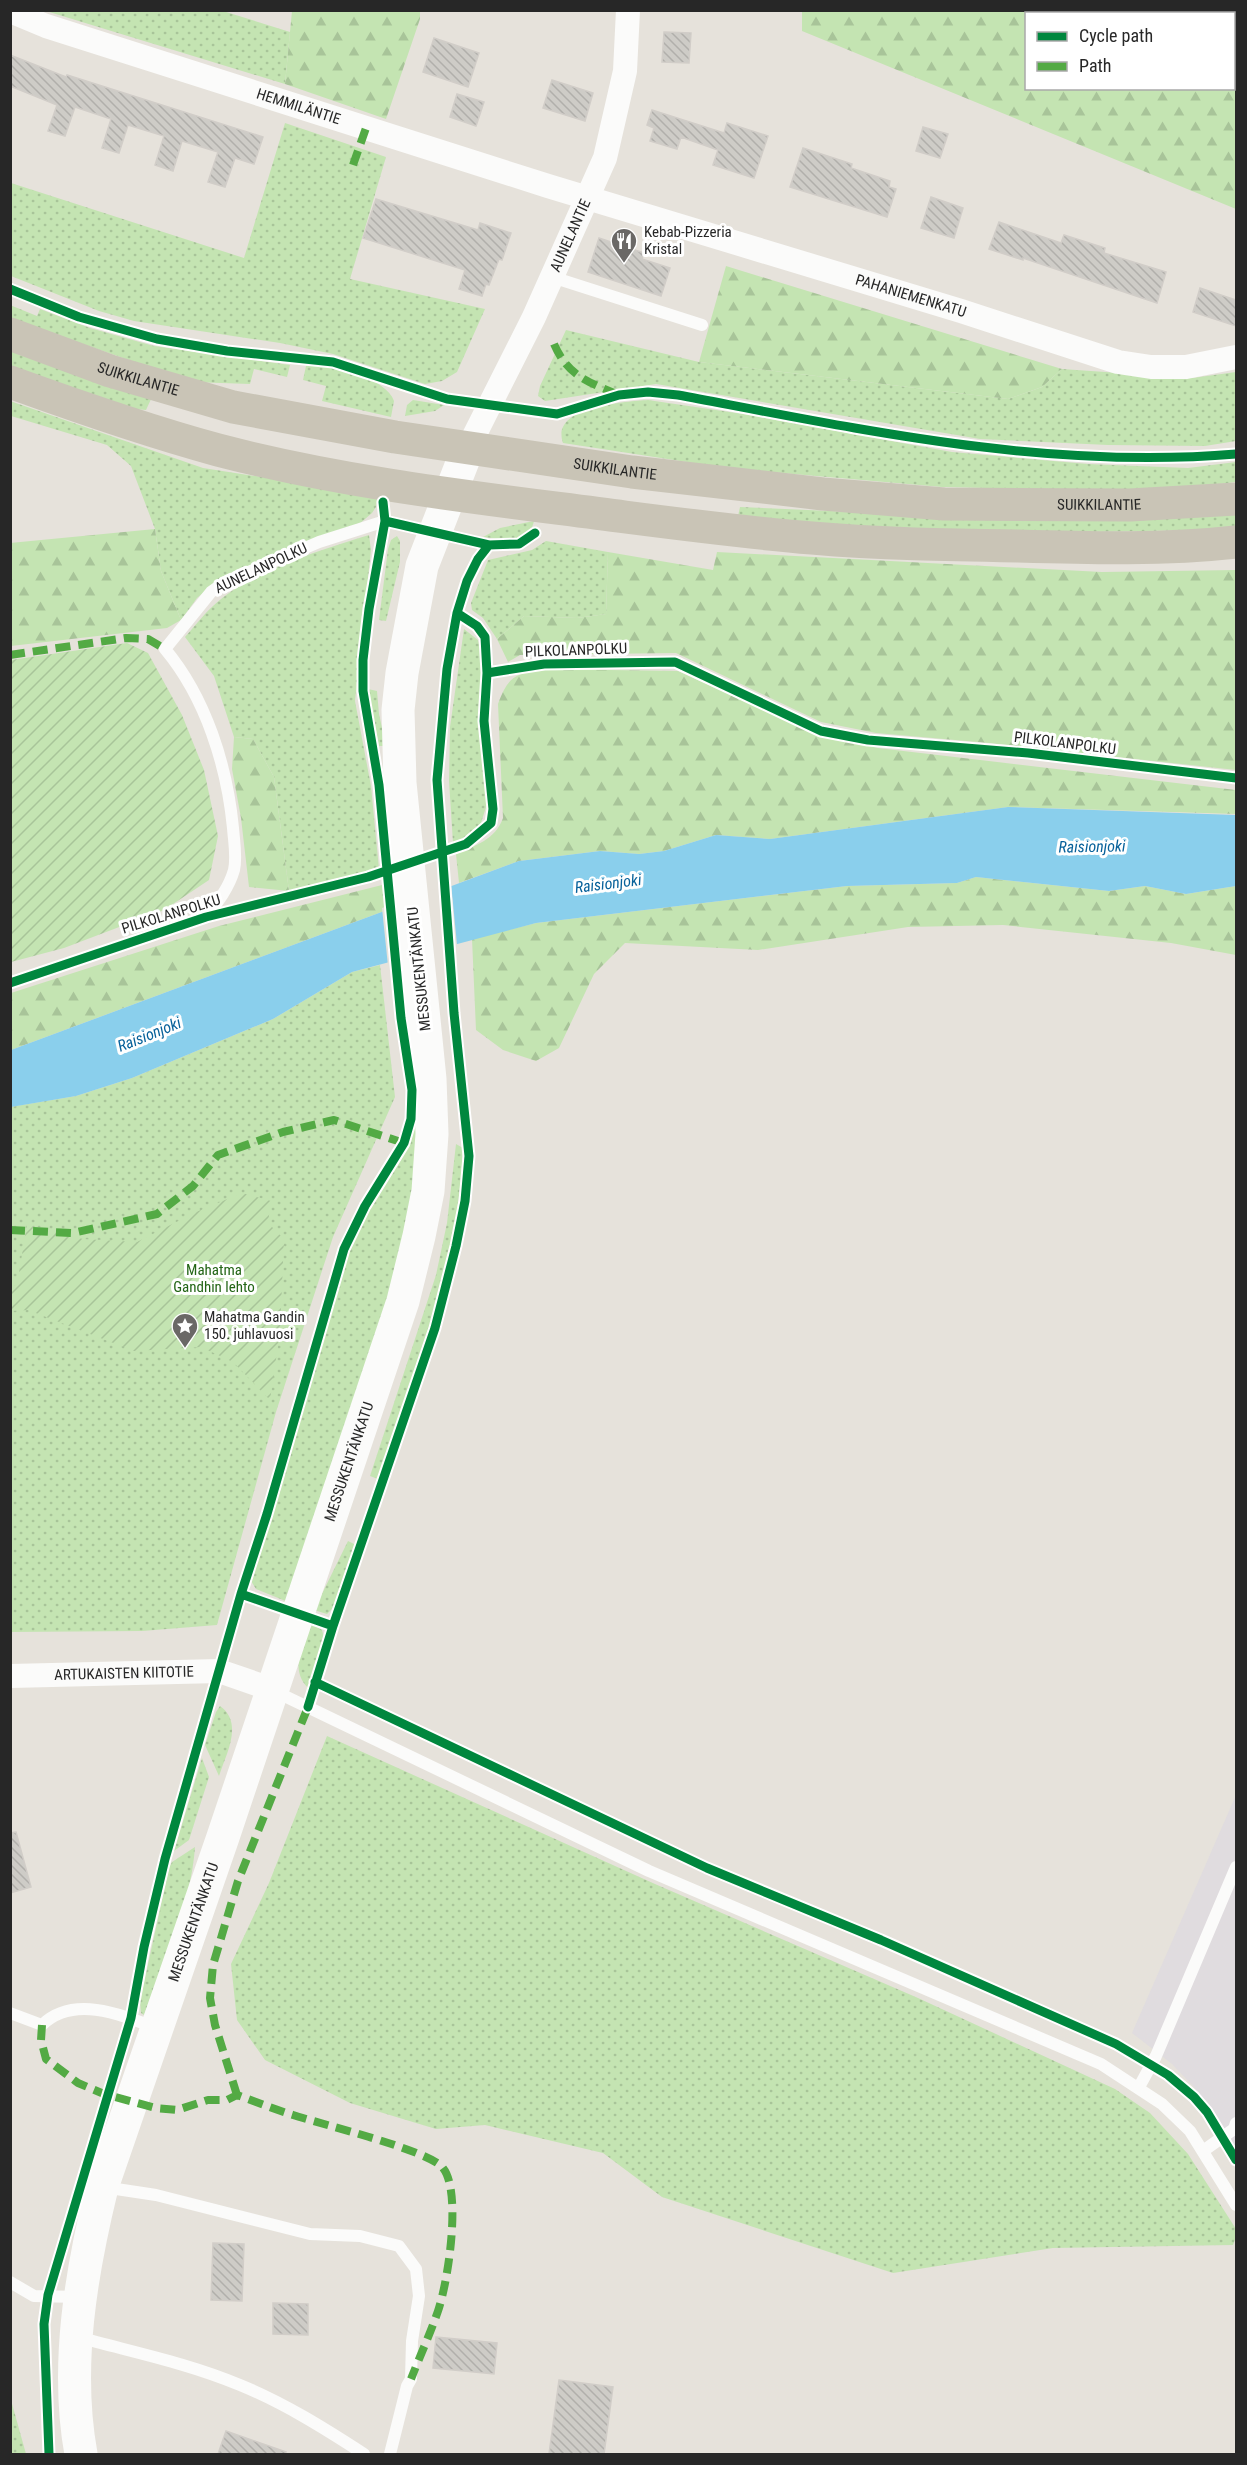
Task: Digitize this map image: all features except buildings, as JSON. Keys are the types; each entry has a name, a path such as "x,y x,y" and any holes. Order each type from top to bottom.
{"main road":[{"name":"SUIKKILANTIE","path":"10,334 110,371 233,407 395,437 727,484 944,504 1130,505 1236,499"},
{"path":"10,382 101,415 220,450 376,483 717,529 814,539 935,544 1115,548 1191,547 1236,542"}],"street":[{"name":"AUNELANTIE","path":"468,448 521,344 605,158 624,71 628,10"},
{"name":"HEMMILÄNTIE","path":"10,11 46,26 588,198"},
{"name":"PAHANIEMENKATU","path":"588,198 961,311 1118,362 1151,367 1186,367 1236,357"},
{"name":"MESSUKENTÄNKATU","path":"81,2454 77,2433 79,2297 88,2244 102,2187 223,1837 403,1301 428,1191 432,1134 424,1015 400,783 398,710 402,673 422,566 468,448"},
{"name":"ARTUKAISTEN KIITOTIE","path":"10,1676 219,1671 271,1689"}],"lane":[{"path":"552,277 702,326"},
{"name":"AUNELANPOLKU","path":"206,917 221,898 235,868 230,797 218,751 195,694 179,666 165,649 211,592 225,582 319,542 385,521"},
{"path":"271,1689 649,1871 1101,2064 1162,2104 1190,2131 1236,2205"},
{"path":"1139,2087 1156,2056 1236,1867"},
{"path":"10,2013 42,2025 51,2016 67,2010 86,2008 131,2018 157,2028"},
{"path":"1203,2151 1234,2129 1236,2123"},
{"path":"102,2187 156,2195 310,2234 360,2236 399,2246 416,2269 419,2296 412,2341 411,2379 407,2386 390,2454"},
{"path":"10,2282 34,2296 79,2297"},
{"path":"77,2337 189,2367 240,2385 323,2427 363,2454"}],"shaded area":[{"path":"1236,1795 1236,2156 1194,2087 1172,2064 1132,2033"}],"green space":[{"path":"46,11 223,11 290,32 285,84"},
{"path":"292,11 420,11 420,19 386,119 285,84"},
{"path":"802,11 1236,11 1236,209 802,31"},
{"path":"285,123 386,157 350,279 485,309 457,372 442,381 425,384 333,354 280,343 134,321 99,311 11,276 11,183 244,258"},
{"path":"726,266 1062,369 1042,387 1008,399 699,362"},
{"path":"10,305 37,316 40,309 90,328 154,346 290,365 287,377 254,369 250,384 192,382 11,319"},
{"path":"566,330 699,362 1008,399 1042,387 1062,369 1192,378 1236,372 1236,441 1205,446 1108,445 980,439 656,384 545,401 538,396 540,386"},
{"path":"11,349 152,397 146,410 117,407 11,368"},
{"path":"306,366 342,370 380,385 394,401 391,417 322,401 326,386 303,380"},
{"path":"413,400 444,405 435,411 405,416 407,405"},
{"path":"648,400 743,414 952,452 1088,464 1188,468 1236,462 1236,482 1185,488 1082,490 942,487 726,468 563,443 562,431 567,421 578,414 607,405"},
{"path":"10,401 203,468 377,498 376,507 358,525 217,581 197,598 181,620 161,571 155,529 131,466 107,445 11,416"},
{"path":"740,507 966,517 1236,513 1236,527 1202,530 964,534 738,516"},
{"path":"534,521 526,535 514,540 483,537 500,528"},
{"path":"155,529 161,571 181,620 167,628 11,646 10,543"},
{"path":"369,535 371,550 355,701 371,786 379,869 289,891 274,777 253,739 234,737 214,676 185,637 213,606 246,582 287,563"},
{"path":"397,536 400,541 400,562 386,621 379,620 388,549 391,540"},
{"path":"546,541 608,552 606,614 577,618 524,616 497,639 483,618 472,610 471,603 488,560 532,550"},
{"path":"608,552 713,570 717,552 1102,572 1236,570 1236,770 876,733 821,722 676,653 520,655 508,662 497,639 524,616 577,618 606,614"},
{"path":"464,629 478,640 482,658 480,714 487,804 480,826 468,836 453,843 449,781 450,727"},
{"path":"127,643 148,653 182,715 204,770 218,836 209,880 164,910 64,948 11,962 11,660"},
{"path":"542,669 678,671 818,735 878,748 1236,790 1236,814 1008,807 770,839 716,835 664,851 639,854 600,851 519,861 459,883 456,854 490,837 503,818 498,704 505,688 513,678"},
{"path":"368,689 377,691 386,746 379,746"},
{"path":"234,737 253,739 274,777 289,891 249,887 241,818 232,769"},
{"path":"976,877 1109,891 1145,886 1186,894 1236,886 1236,955 1171,943 1003,925 908,927 758,950 625,943 594,974 559,1048 536,1061 503,1050 476,1030 472,939 536,923 847,886 957,883"},
{"path":"382,885 387,910 11,1050 11,993 219,926"},
{"path":"380,965 395,1097 333,1237 276,1412 217,1625 142,1631 11,1632 10,1107 76,1096 132,1078 273,1019 352,972"},
{"path":"418,1118 413,1195 396,1281 288,1602 256,1589 251,1581 337,1279 350,1246 406,1143 413,1119"},
{"path":"456,1144 463,1148 460,1191 444,1275 420,1357 378,1479 370,1476 436,1275 447,1223"},
{"name":"Mahatma Gandhin lehto","path":"242,1193 271,1201 268,1223 284,1239 280,1332 270,1400 233,1362 201,1347 134,1351 28,1310 11,1311 11,1286 17,1285 27,1224 83,1239 137,1242 196,1212"},
{"path":"348,1541 356,1545 335,1606 327,1614 314,1610"},
{"path":"310,1623 322,1630 324,1638 308,1688 302,1681 298,1665"},
{"path":"220,1706 231,1721 232,1730 229,1749 219,1776 205,1745"},
{"path":"327,1736 655,1884 918,1998 1115,2089 1150,2113 1188,2154 1236,2229 1233,2245 1053,2248 893,2273 662,2197 603,2153 485,2125 436,2129 350,2103 265,2060 237,2020 231,1964 269,1883"},
{"path":"202,1758 209,1777 189,1840 174,1851"},
{"path":"195,1847 182,1911 144,2015 141,2013 140,2001 169,1868 172,1862"},
{"path":"11,2400 26,2454 11,2454"}],"water":[{"name":"Raisionjoki","path":"1008,807 1236,815 1236,886 1186,894 1145,886 1109,891 976,877 957,883 847,886 536,923 352,972 273,1019 132,1078 76,1096 11,1107 11,1050 519,861 600,851 639,854 664,851 716,835 770,839"}],"pier":[{"path":"451,883 457,945 388,966 382,908"}],"marked path":[{"path":"353,165 366,128"},
{"path":"554,344 566,364 580,377 619,395"},
{"path":"10,655 126,638 148,639 165,649"},
{"path":"10,1230 73,1233 157,1214 193,1186 218,1155 283,1132 334,1120 404,1143"},
{"path":"237,2095 215,2025 210,1998 213,1965 238,1881 308,1707"},
{"path":"42,2025 41,2040 46,2059 78,2083 104,2094 156,2108 177,2110 208,2100 227,2100 237,2095 293,2115 417,2153 443,2168 449,2180 452,2196 451,2238 446,2280 438,2311 411,2379"}],"cycle path":[{"path":"10,289 79,317 157,339 227,351 333,362 447,399 557,414 619,395 648,392 678,395 886,433 1025,452 1165,457 1236,454"},
{"path":"49,2454 44,2324 48,2295 131,2018 144,1947 165,1859 344,1249 365,1206 404,1143 411,1119 412,1090 401,1018 379,785 363,691 363,660 369,609 385,521 383,502"},
{"path":"385,521 489,545"},
{"path":"308,1707 333,1626 435,1328 465,1201 469,1156 454,1013 437,780 447,669 457,613 467,581 478,559 489,545 519,544 535,533"},
{"name":"PILKOLANPOLKU","path":"10,983 206,917 368,877 466,844 491,823 493,809 484,721 487,673 485,637 477,626 457,613"},
{"name":"PILKOLANPOLKU","path":"487,673 544,664 675,662 821,731 868,740 1028,753 1236,778"},
{"path":"241,1594 333,1626"},
{"path":"315,1682 707,1868 881,1940 1116,2044 1168,2075 1194,2097 1207,2112 1236,2160"}],"place":[{"name":"Kebab-Pizzeria Kristal","path":"624,264"},
{"name":"Mahatma Gandin 150. juhlavuosi","path":"185,1349"}]}
